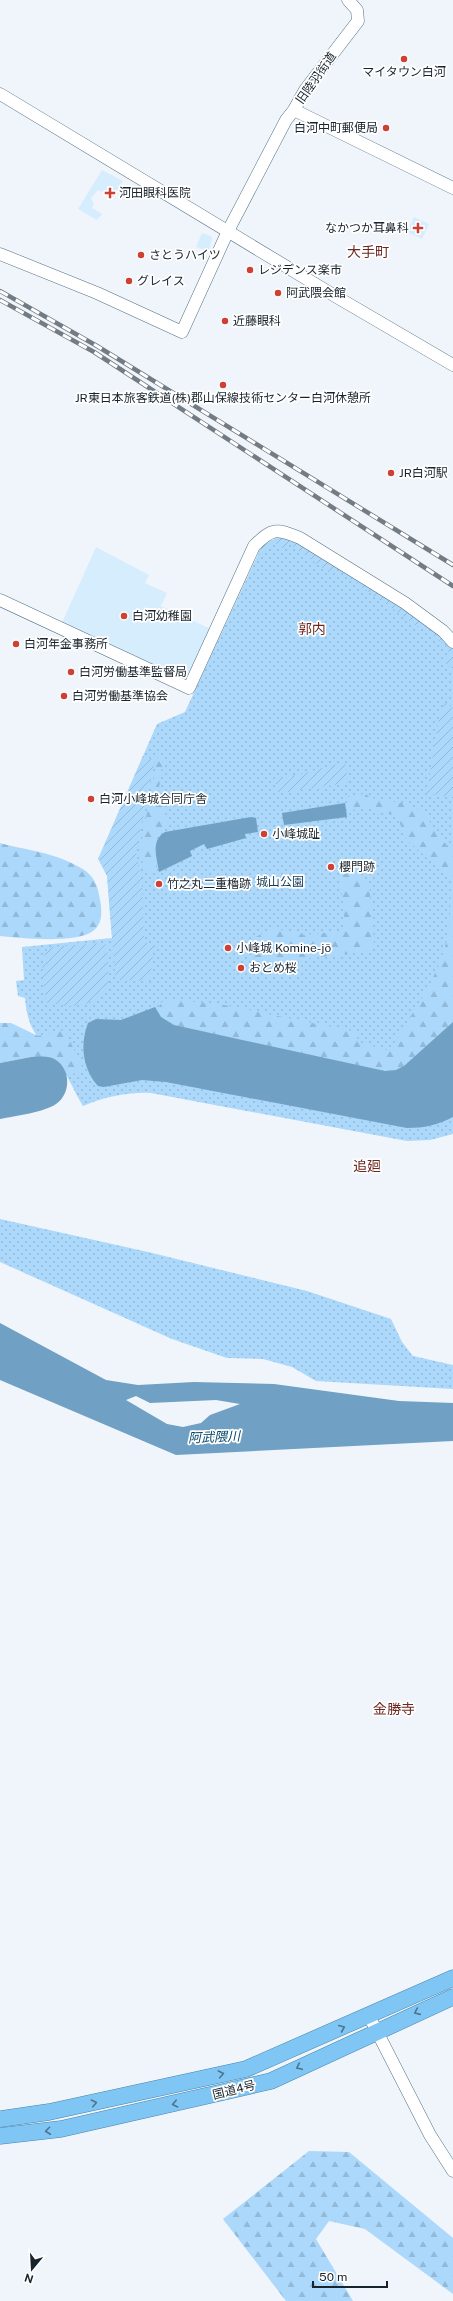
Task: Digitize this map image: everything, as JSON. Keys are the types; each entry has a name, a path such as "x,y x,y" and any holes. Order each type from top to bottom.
{"highway":[{"name":"国道4号","path":"0,2119 49,2112 246,2069 453,1978"},
{"name":"国道4号","path":"0,2136 61,2129 271,2081 377,2030 453,1996"}],"street":[{"name":"旧陸羽街道","path":"348,0 357,10 358,21 305,90 294,110 453,188"},
{"path":"0,94 453,365"},
{"path":"1,256 98,293 182,332 228,231 286,120 294,110"},
{"path":"0,600 190,688 254,546 268,532 281,530 300,538 405,603 444,632 453,642"},
{"path":"369,2016 430,2135 453,2171"}],"shaded area":[{"name":"河田眼科医院","path":"102,170 123,181 113,197 98,190 91,198 94,204 92,208 102,214 97,220 78,209"},
{"name":"なかつか耳鼻科","path":"414,217 429,224 422,239 407,232"},
{"path":"202,233 211,236 212,239 209,251 196,247"},
{"name":"白河幼稚園","path":"96,547 149,575 145,583 167,593 161,606 213,630 188,684 61,625"}],"green space":[{"path":"283,537 299,543 335,566 330,573 288,543 284,549 274,542 262,557 258,554 262,547 268,542"},
{"name":"城山公園","path":"276,538 299,543 401,607 439,634 453,649 453,1134 430,1140 407,1141 151,1093 133,1093 116,1096 83,1106 63,1070 32,1028 25,998 18,996 16,981 24,980 22,947 112,938 107,876 98,859 157,724 185,712 260,550"},
{"path":"348,573 423,623 420,628 346,576"},
{"path":"433,630 453,649 453,669 443,661 450,649 431,634"},
{"path":"446,703 453,708 453,798 427,793 440,712"},
{"path":"143,756 155,760 136,852 142,885 144,942 154,945 150,981 117,980 115,974 107,875 99,858"},
{"path":"158,756 163,760 158,795 169,824 155,840 157,868 154,871 144,871 140,849"},
{"path":"345,763 349,780 347,783 281,793 276,791 276,779"},
{"path":"366,794 370,798 403,803 424,812 437,835 453,851 453,1022 404,1066 396,1070 384,1071 174,1025 161,1017 157,1010 162,1002 167,999 224,1005 356,1032 358,1042 390,1051 423,997 443,954 449,924 451,880 404,837 398,816 367,808 352,810 348,808 348,796"},
{"path":"0,843 61,858 81,868 89,874 97,886 101,904 101,917 99,925 93,931 74,938 34,939 0,936"},
{"path":"355,873 369,882 374,944 372,950 366,952 262,963 251,957 256,937 272,928 304,935 342,931 345,924 340,877 342,874"},
{"path":"102,943 107,945 109,982 103,993 93,1001 81,1005 68,1006 46,1003 43,981 43,966 46,952 50,947"},
{"path":"0,1023 11,1023 38,1036 65,1030 83,1069 82,1071 70,1075 65,1073 59,1062 31,1057 0,1063"},
{"path":"0,1219 148,1252 307,1291 391,1319 402,1342 413,1356 453,1365 453,1389 316,1381 292,1367 263,1359 227,1358 172,1339 0,1262"},
{"path":"309,2151 349,2152 453,2238 453,2294 365,2229 329,2221 316,2239 353,2301 286,2301 223,2219"}],"water":[{"path":"345,803 347,817 284,825 282,813"},
{"path":"251,817 256,818 258,832 245,834 246,838 207,849 204,844 190,851 192,856 159,872 156,856 156,845 157,840 165,832"},
{"path":"155,1007 161,1017 174,1025 385,1071 396,1070 404,1066 453,1022 453,1117 431,1126 407,1128 166,1082 142,1080 104,1087 98,1086 89,1072 84,1056 83,1047 85,1031 88,1023 96,1019 121,1020"},
{"path":"31,1057 50,1057 61,1064 67,1076 67,1088 61,1100 45,1109 0,1119 0,1063"},
{"name":"阿武隈川","path":"0,1323 106,1380 138,1385 194,1382 274,1384 399,1401 453,1403 453,1441 176,1455 0,1380","holes":["136,1396 150,1403 216,1400 240,1404 210,1415 201,1423 183,1427 167,1424 126,1400"]}],"railway":[{"path":"0,291 97,346 453,565"},
{"path":"0,300 94,352 453,586"}],"place":[{"name":"マイタウン白河","path":"404,59"},
{"name":"白河中町郵便局","path":"386,128"},
{"name":"河田眼科医院","path":"110,193"},
{"name":"なかつか耳鼻科","path":"418,228"},
{"name":"さとうハイツ","path":"141,255"},
{"name":"レジデンス楽市","path":"250,270"},
{"name":"グレイス","path":"129,281"},
{"name":"阿武隈会館","path":"278,293"},
{"name":"近藤眼科","path":"225,321"},
{"name":"JR東日本旅客鉄道(株)郡山保線技術センター白河休憩所","path":"223,385"},
{"name":"JR白河駅","path":"391,473"},
{"name":"白河幼稚園","path":"124,616"},
{"name":"白河年金事務所","path":"16,644"},
{"name":"白河労働基準監督局","path":"71,672"},
{"name":"白河労働基準協会","path":"64,696"},
{"name":"白河小峰城合同庁舎","path":"91,799"},
{"name":"小峰城趾","path":"264,834"},
{"name":"櫻門跡","path":"331,867"},
{"name":"竹之丸二重櫓跡","path":"159,884"},
{"name":"小峰城 Komine-jō","path":"228,948"},
{"name":"おとめ桜","path":"241,968"}],"district":[{"name":"大手町","path":"368,252"},
{"name":"郭内","path":"312,629"},
{"name":"追廻","path":"367,1166"},
{"name":"金勝寺","path":"394,1709"}]}
